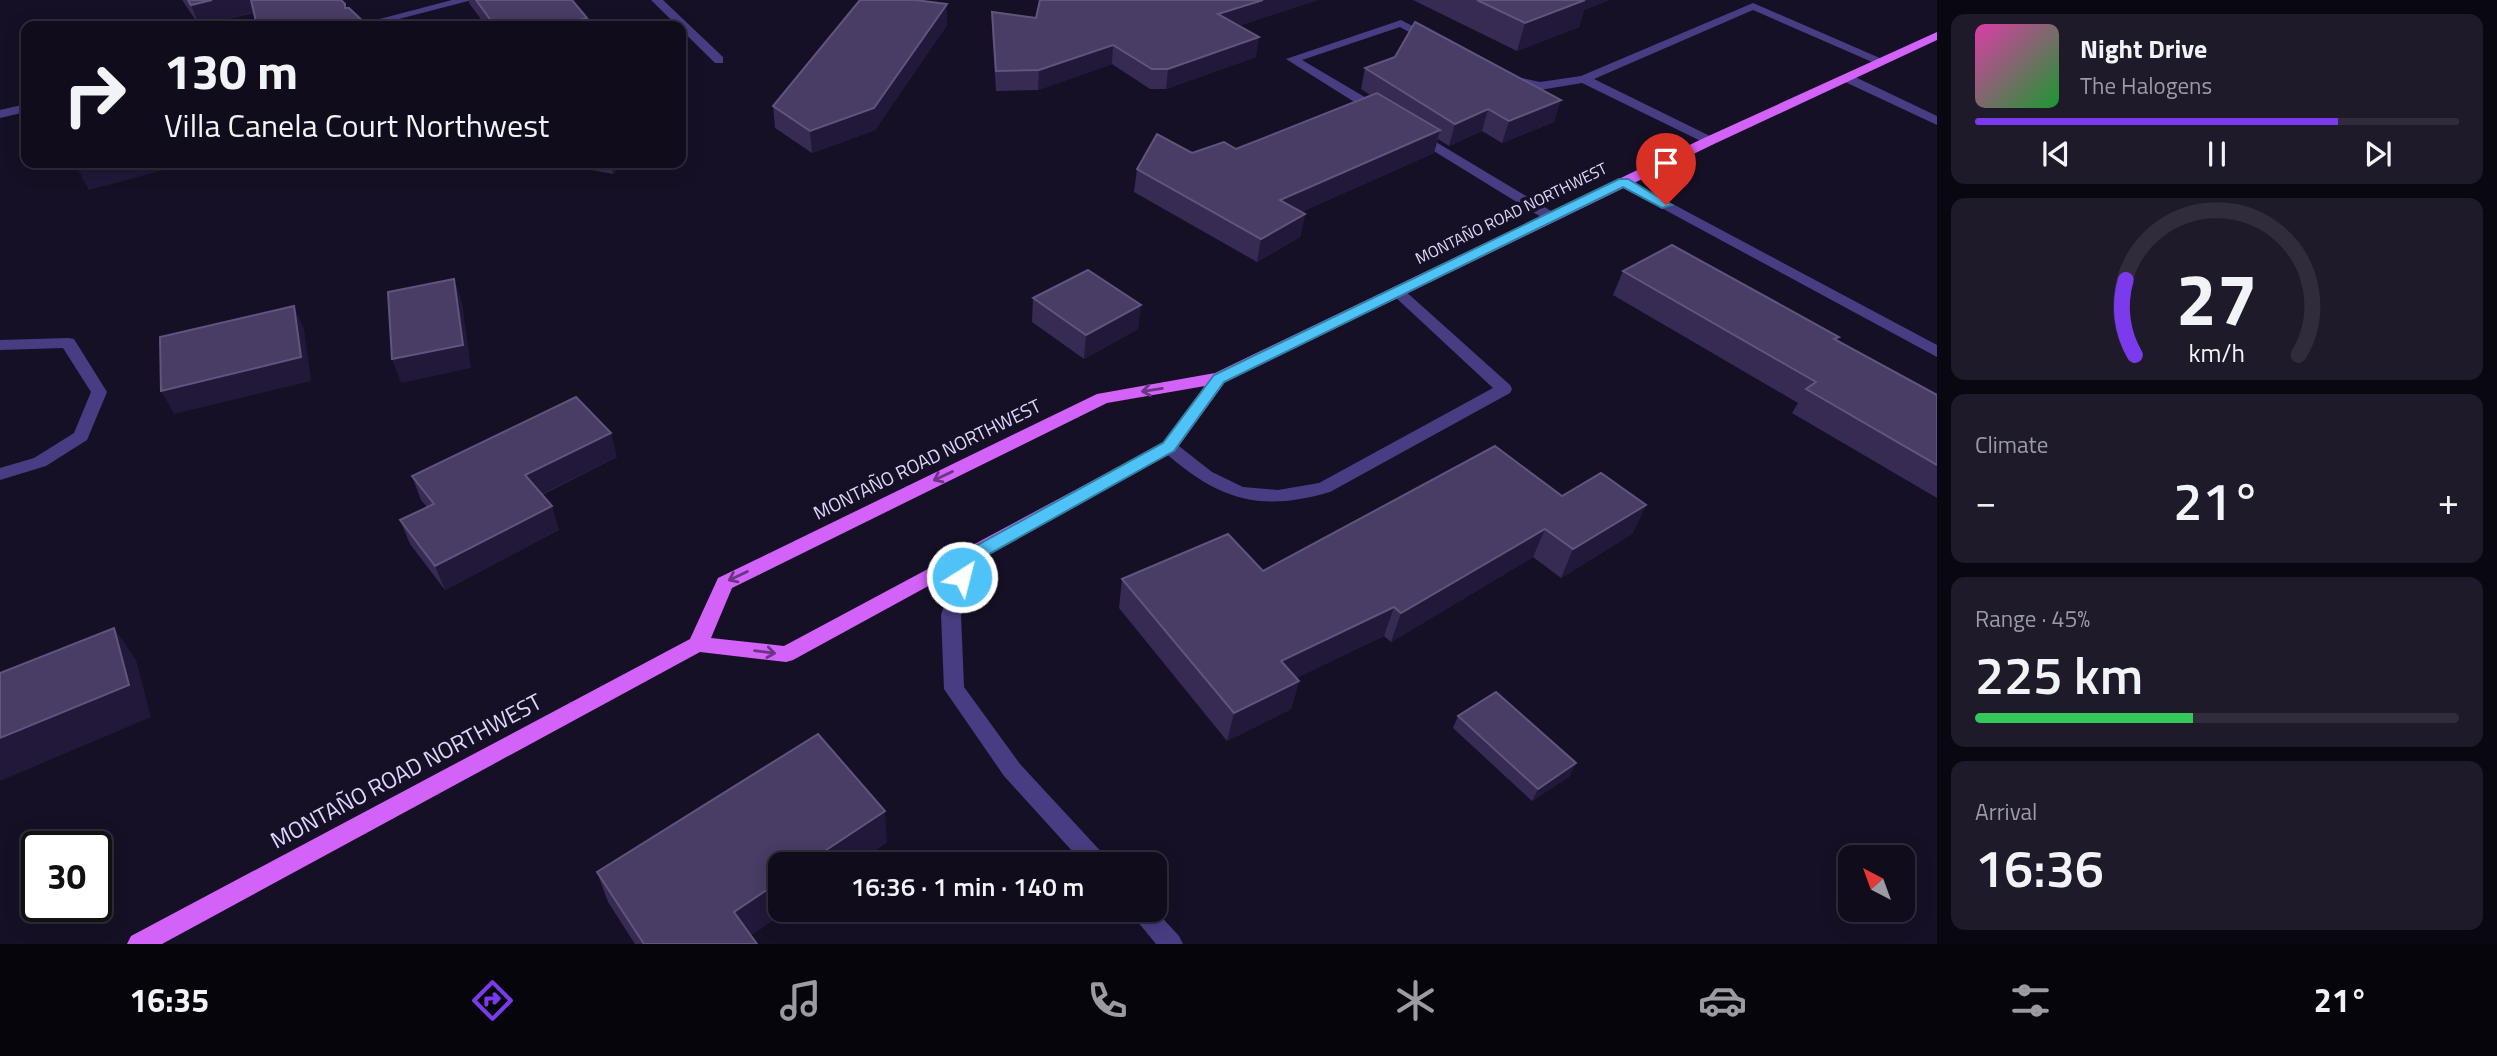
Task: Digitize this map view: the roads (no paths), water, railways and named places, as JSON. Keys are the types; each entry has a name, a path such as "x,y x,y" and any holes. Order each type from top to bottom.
{"main road":[{"name":"MONTAÑO ROAD NORTHWEST","path":"698,644 725,583 1103,398 1219,379 1551,216 1937,36"},
{"name":"MONTAÑO ROAD NORTHWEST","path":"139,944 698,644 786,654 1169,447 1219,379"}],"street":[{"path":"380,21 466,0"},
{"path":"657,0 679,21"},
{"path":"1491,72 1502,78 1540,86 1584,79 1753,6 1883,62"},
{"path":"1446,47 1401,23 1292,59 1551,216"},
{"path":"686,28 719,60"},
{"path":"1847,78 1937,121"},
{"path":"1584,79 1709,141"},
{"path":"0,114 21,109"},
{"path":"1624,182 1937,352"},
{"path":"1169,447 1204,478 1248,497 1293,497 1324,488 1504,390 1398,292"},
{"path":"0,345 68,343 99,392 81,436 40,462 0,474"},
{"path":"967,558 951,615 954,689 1012,770 1087,852"},
{"path":"1151,922 1171,944"}]}
